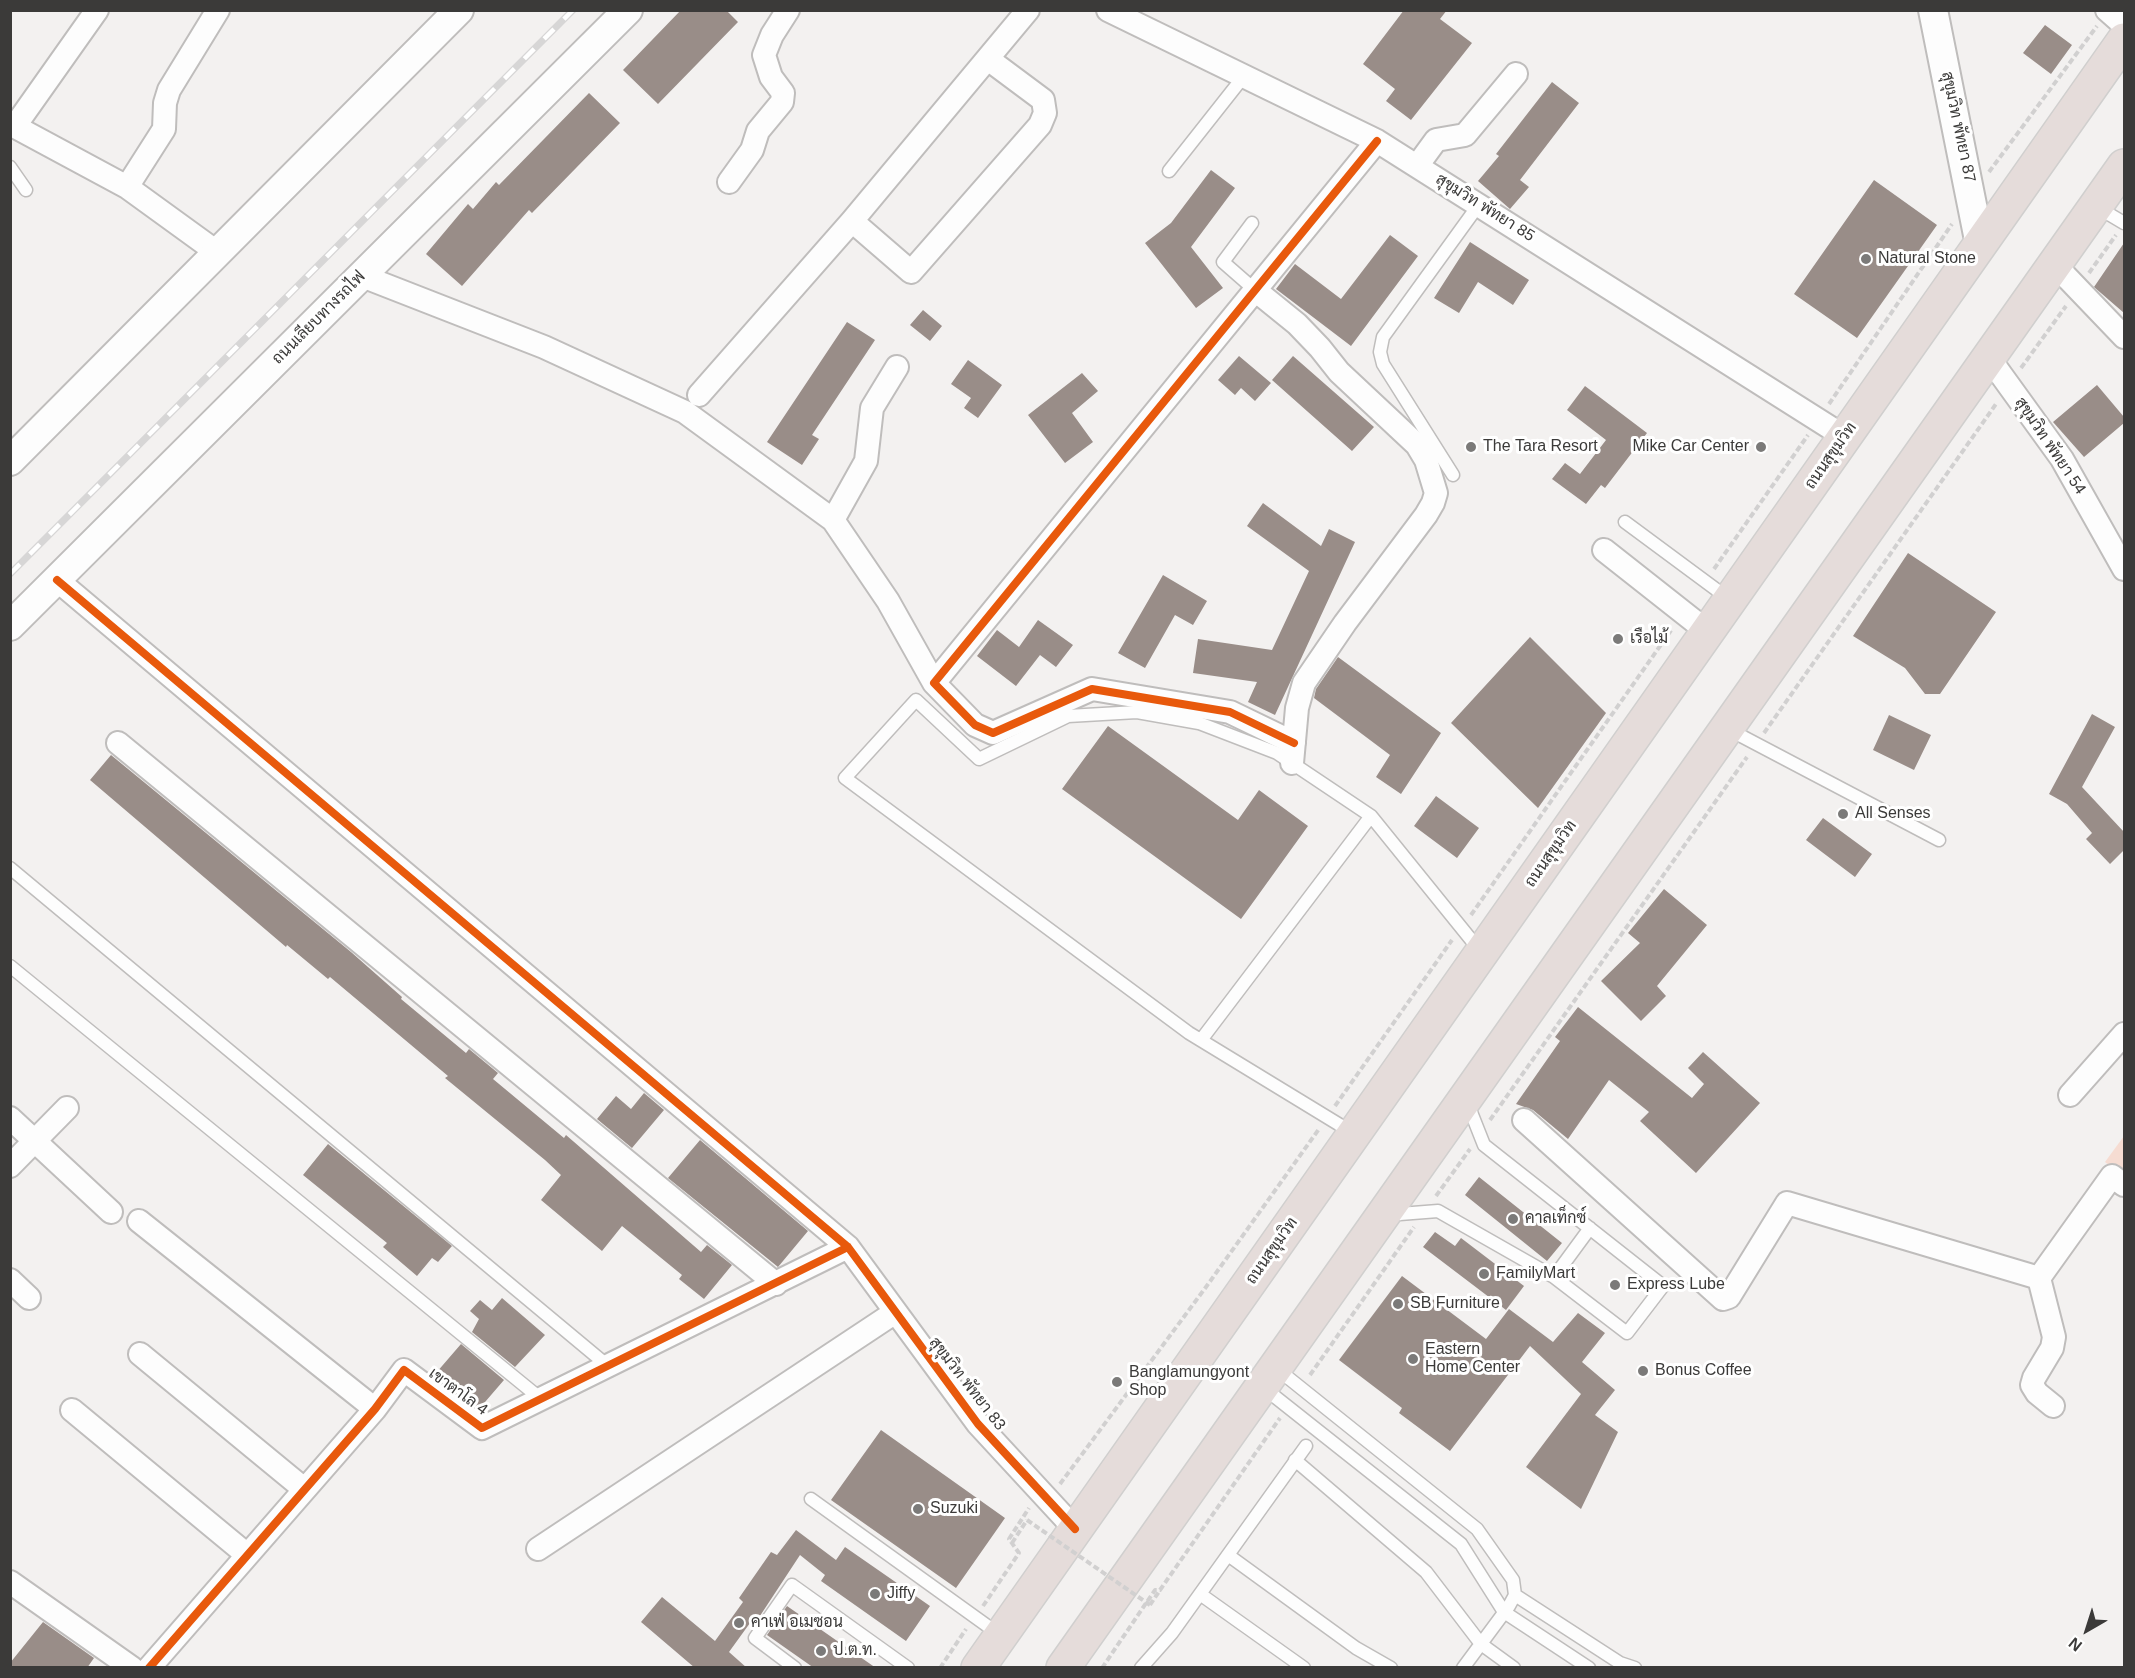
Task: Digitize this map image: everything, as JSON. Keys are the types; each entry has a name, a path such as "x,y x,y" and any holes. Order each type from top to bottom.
{"highway":[{"name":"ถนนสุขุมวิท","path":"978,1668 987,1627 1075,1529 1341,1125 1481,953 1696,622 1832,428 1980,245 2124,40"},
{"path":"1062,1668 2124,166"}],"street":[{"path":"97,10 15,130 127,187 218,253"},
{"path":"127,187 164,129 165,103 169,90 218,10"},
{"path":"10,461 459,10"},
{"name":"ถนนเลียบทางรถไฟ","path":"10,626 628,10"},
{"path":"729,182 752,150 758,132 782,102 783,93 771,77 765,55 772,35 788,10"},
{"path":"699,395 852,221 1028,10"},
{"name":"สุขุมวิท พัทยา 85","path":"1108,10 1377,141 1832,428"},
{"name":"สุขุมวิท พัทยา 87","path":"1934,10 1980,245"},
{"path":"2107,11 2124,25"},
{"path":"852,221 911,273 1040,125 1045,113 1043,100 988,59"},
{"path":"1417,166 1436,140 1465,135 1516,74"},
{"path":"934,683 1377,141"},
{"path":"2055,265 2124,337"},
{"path":"362,276 544,347 685,412 833,520 888,601 934,683 975,725 993,733 1092,689 1230,712 1293,753 1297,708 1304,683 1345,622 1426,515 1433,504 1436,493 1426,460 1417,445 1339,372 1297,324 1255,290"},
{"name":"สุขุมวิท พัทยา 54","path":"1989,357 2062,459 2124,569"},
{"path":"833,520 866,461 872,408 897,367"},
{"path":"1604,550 1696,622"},
{"name":"สุขุมวิท พัทยา 83","path":"57,580 848,1247 894,1313 978,1424 1075,1529"},
{"path":"118,743 777,1284"},
{"path":"2070,1095 2124,1034"},
{"path":"10,1166 67,1107"},
{"path":"10,1118 111,1212"},
{"path":"1524,1120 1723,1299 1729,1297 1787,1203 2039,1278"},
{"path":"2053,1406 2037,1393 2032,1385 2052,1348 2054,1337 2039,1278 2112,1176 2124,1185"},
{"path":"139,1221 375,1409"},
{"name":"เขาตาโล 4","path":"149,1668 246,1554 375,1409 405,1370 482,1428 848,1247"},
{"path":"10,1280 29,1298"},
{"path":"538,1548 894,1313"},
{"path":"140,1354 304,1490"},
{"path":"72,1410 246,1554"},
{"path":"10,1582 132,1668"}],"lane":[{"path":"1169,171 1244,76"},
{"path":"10,168 26,190"},
{"path":"1453,475 1383,364 1380,352 1383,337 1480,204"},
{"path":"2096,206 2124,223"},
{"path":"1252,223 1223,262 1255,290"},
{"path":"1625,522 1718,591"},
{"path":"1341,1125 1201,1040 845,778 916,700 979,759 1068,716 1137,711 1199,723 1277,753 1293,753 1371,816 1481,953"},
{"path":"1727,729 1939,840"},
{"path":"1201,1040 1371,816"},
{"path":"10,868 608,1366"},
{"path":"10,966 541,1399"},
{"path":"1382,1216 1438,1211 1554,1276 1626,1333 1663,1286 1484,1145 1465,1098"},
{"path":"1554,1276 1590,1228"},
{"path":"1268,1377 1301,1388 1477,1529 1513,1580 1515,1595 1463,1668"},
{"path":"1268,1377 1288,1407 1461,1544 1504,1612 1589,1668"},
{"path":"1141,1668 1172,1633 1306,1446"},
{"path":"1295,1460 1426,1572 1481,1644 1514,1668"},
{"path":"811,1499 987,1627"},
{"path":"1228,1555 1356,1648 1391,1668"},
{"path":"795,1668 755,1638 792,1585 908,1668"},
{"path":"1200,1594 1304,1668"},
{"path":"1515,1595 1620,1663 1635,1668"}],"path":[{"path":"1718,591 1832,428 1972,195 2107,11"},
{"path":"1301,1388 2124,223"},
{"path":"940,1668 987,1627 1019,1553 1009,1539 1046,1482 1059,1486 1199,1297 1341,1125 1462,927 1696,622"},
{"path":"1012,1543 1027,1520 1150,1605 1288,1407"},
{"path":"1102,1668 1155,1590 1160,1590"}],"shaded area":[{"path":"2124,1136 2124,1177 2105,1162"}],"building":[{"path":"681,10 726,10 738,22 658,104 623,70"},
{"path":"1404,10 1447,10 1440,19 1472,43 1411,120 1386,101 1395,89 1363,64"},
{"path":"2045,25 2072,45 2051,74 2023,53"},
{"path":"1552,82 1579,103 1520,180 1529,187 1510,209 1478,181 1499,156 1496,154"},
{"path":"589,93 620,123 532,213 529,210 462,286 426,254 468,204 473,209 496,182 499,185"},
{"path":"1211,170 1235,188 1191,247 1223,288 1196,308 1145,243 1171,223"},
{"name":"Natural Stone","path":"1874,180 1937,225 1857,338 1794,294"},
{"path":"1390,235 1418,256 1351,346 1276,289 1295,264 1341,299"},
{"path":"1470,242 1529,280 1513,305 1478,282 1459,313 1434,298"},
{"path":"2124,243 2124,313 2094,287"},
{"path":"923,310 942,326 930,341 910,325"},
{"path":"847,322 875,340 812,435 819,439 802,465 767,442"},
{"path":"1239,356 1271,383 1255,401 1241,388 1235,395 1218,380"},
{"path":"1293,356 1374,427 1352,451 1272,380"},
{"path":"968,360 1002,385 978,418 964,408 971,398 951,384"},
{"path":"1082,373 1098,391 1072,413 1093,442 1065,463 1028,415"},
{"path":"2097,385 2124,417 2124,423 2084,457 2053,422"},
{"path":"1585,386 1647,433 1605,488 1601,485 1586,504 1552,479 1565,463 1580,474 1606,440 1567,410"},
{"path":"1263,503 1321,546 1329,529 1355,542 1275,715 1248,702 1257,682 1193,673 1198,639 1272,650 1309,571 1247,526"},
{"path":"1908,553 1996,612 1940,694 1925,694 1905,668 1853,636"},
{"path":"1163,575 1207,601 1193,625 1175,615 1145,668 1118,653"},
{"path":"1038,620 1073,645 1056,667 1040,655 1016,686 977,656 997,630 1019,647"},
{"path":"1530,637 1606,713 1538,808 1451,723"},
{"path":"1338,657 1441,733 1401,794 1376,777 1390,755 1314,698 1316,689"},
{"path":"2092,714 2115,727 2082,787 2124,832 2124,850 2110,864 2086,839 2092,833 2067,804 2049,794"},
{"path":"1889,715 1931,735 1914,770 1873,750"},
{"path":"1108,726 1238,820 1259,790 1308,826 1241,919 1062,789"},
{"path":"111,755 351,952 402,997 401,999 466,1053 469,1049 498,1073 493,1079 564,1138 566,1135 701,1252 707,1245 732,1265 704,1299 679,1279 682,1275 622,1226 602,1251 541,1200 561,1175 545,1160 445,1078 448,1076 330,977 328,979 287,945 286,947 90,780"},
{"path":"1436,796 1479,828 1457,858 1414,826"},
{"path":"1823,818 1872,854 1855,877 1806,840"},
{"path":"1664,889 1707,925 1657,986 1666,996 1641,1021 1601,981 1640,943 1628,933"},
{"path":"1578,1007 1692,1098 1704,1084 1688,1068 1703,1052 1760,1103 1696,1173 1640,1121 1649,1112 1609,1080 1568,1139 1533,1110 1516,1104 1560,1041 1555,1037"},
{"path":"644,1093 664,1110 632,1148 597,1119 616,1096 631,1109"},
{"path":"700,1140 808,1231 778,1267 668,1178"},
{"path":"328,1144 452,1246 438,1262 432,1258 417,1276 383,1247 387,1243 303,1175"},
{"name":"คาลเท็กซ์","path":"1479,1177 1562,1243 1547,1261 1465,1195"},
{"name":"FamilyMart","path":"1435,1232 1455,1246 1461,1238 1524,1286 1506,1310 1423,1247"},
{"path":"1402,1276 1486,1339 1509,1309 1553,1342 1578,1313 1605,1333 1582,1362 1615,1390 1595,1415 1618,1432 1581,1509 1526,1467 1581,1394 1530,1346 1450,1451 1399,1413 1402,1408 1339,1360"},
{"path":"502,1298 545,1335 515,1367 472,1332 479,1319 470,1311 480,1300 492,1310"},
{"path":"461,1344 504,1380 479,1409 436,1373"},
{"name":"Suzuki","path":"881,1430 1005,1518 956,1588 831,1500"},
{"path":"796,1530 836,1560 845,1547 930,1606 906,1641 821,1581 825,1575 800,1555 754,1625 750,1623 729,1652 747,1668 695,1668 641,1622 662,1597 715,1641 743,1602 739,1598 771,1552 777,1555"},
{"name":"ป.ต.ท.","path":"787,1606 876,1668 814,1668 767,1635"},
{"path":"43,1622 94,1658 87,1668 10,1668 10,1663"}],"railway":[{"path":"10,574 573,10"}],"cycle path":[{"path":"1294,743 1230,712 1092,689 993,733 975,725 934,683 1377,141"},
{"path":"57,580 848,1247 978,1424 1075,1529"},
{"path":"149,1668 375,1409 404,1370 482,1428 848,1247"}],"place":[{"name":"Natural Stone","path":"1866,259"},
{"name":"The Tara Resort","path":"1471,447"},
{"name":"Mike Car Center","path":"1761,447"},
{"name":"เรือไม้","path":"1618,639"},
{"name":"All Senses","path":"1843,814"},
{"name":"คาลเท็กซ์","path":"1513,1219"},
{"name":"FamilyMart","path":"1484,1274"},
{"name":"Express Lube","path":"1615,1285"},
{"name":"SB Furniture","path":"1398,1304"},
{"name":"Eastern Home Center","path":"1413,1359"},
{"name":"Bonus Coffee","path":"1643,1371"},
{"name":"Banglamungyont Shop","path":"1117,1382"},
{"name":"Suzuki","path":"918,1509"},
{"name":"Jiffy","path":"875,1594"},
{"name":"คาเฟ่ อเมซอน","path":"739,1623"},
{"name":"ป.ต.ท.","path":"821,1651"}]}
